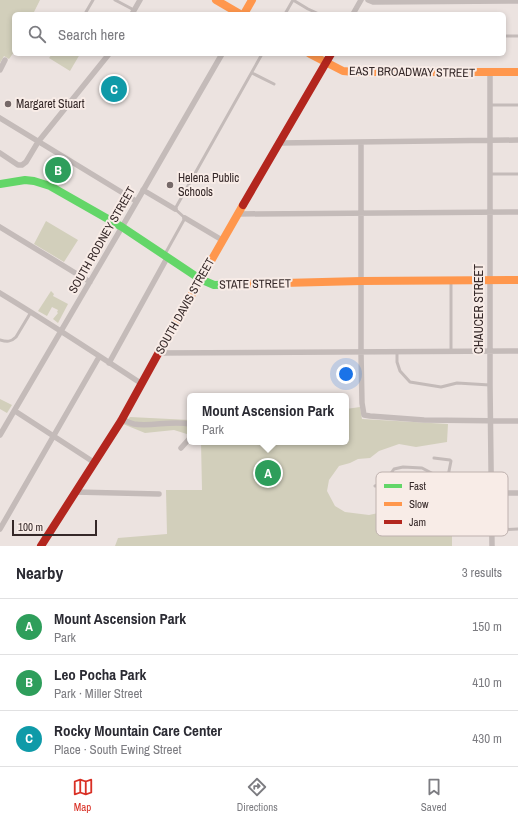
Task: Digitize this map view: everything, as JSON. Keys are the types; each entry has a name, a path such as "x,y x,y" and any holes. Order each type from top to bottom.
{"street":[{"path":"133,12 140,0"},
{"path":"216,0 237,12"},
{"path":"245,12 252,0"},
{"path":"354,12 361,0"},
{"path":"368,0 373,2 518,1"},
{"path":"0,153 18,165 22,165 26,162 38,142 108,56"},
{"name":"SOUTH RODNEY STREET","path":"0,436 221,56"},
{"name":"EAST BROADWAY STREET","path":"314,56 343,71 354,72 518,72"},
{"name":"SOUTH DAVIS STREET","path":"41,546 122,419 222,240 330,56"},
{"path":"0,70 5,60"},
{"name":"CHAUCER STREET","path":"490,73 491,472"},
{"path":"0,118 136,201"},
{"path":"279,144 518,140"},
{"path":"362,142 360,281 362,403 364,415 424,420 490,422 518,421"},
{"name":"STATE STREET","path":"0,184 20,180 34,181 50,186 122,227 200,279 214,285 360,281 518,280"},
{"path":"143,190 175,209"},
{"path":"238,214 518,212"},
{"path":"185,218 222,240"},
{"path":"0,227 90,282"},
{"path":"109,363 166,257"},
{"path":"0,293 62,331 99,357 142,384"},
{"path":"159,353 518,351"},
{"path":"0,529 99,357"},
{"path":"15,411 95,463"},
{"path":"122,419 133,424 146,425 179,422 187,423"},
{"path":"181,448 187,441"},
{"path":"75,492 159,494"}],"lane":[{"path":"86,12 93,0"},
{"path":"115,0 133,12"},
{"path":"286,12 293,0 315,12"},
{"path":"506,36 518,36"},
{"path":"166,257 185,218 175,209 261,56"},
{"path":"252,73 274,84"},
{"path":"490,106 518,105"},
{"path":"490,174 518,174"},
{"path":"451,281 451,352"},
{"path":"0,340 6,342 16,337 31,312"},
{"path":"397,352 397,362 400,371 410,382 441,387 457,383 490,385"},
{"path":"434,458 452,461 449,472"},
{"path":"392,472 394,469 403,467 422,468 429,472"}],"shaded area":[{"path":"0,0 40,0 34,12 12,12 12,55 9,59 4,56 0,63"},
{"path":"50,56 79,56 70,71 49,58"},
{"path":"54,156 72,167 63,184 44,172"},
{"path":"46,221 78,240 64,262 34,244"},
{"path":"51,291 54,294 53,296 68,304 58,323 53,319 58,313 58,310 52,307 47,316 38,311"},
{"path":"0,399 12,405 7,413 0,409"},
{"path":"360,407 362,419 448,424 447,442 416,447 399,444 379,451 370,458 358,459 339,466 329,480 327,491 335,506 345,512 369,515 376,514 376,536 452,536 452,546 115,546 118,538 167,534 166,490 202,490 201,445 349,445 349,409"},
{"path":"130,417 187,420 187,434 174,430 145,433 123,424"}],"traffic: fast":[{"path":"0,184 25,180 50,186 122,227 200,279 214,285 242,284"}],"traffic: slow":[{"path":"216,0 237,12"},
{"path":"245,12 252,0"},
{"path":"314,56 343,71 354,72 518,72"},
{"path":"164,343 243,205"},
{"path":"242,284 361,281 518,280"}],"traffic: jam":[{"path":"243,205 330,56"},
{"path":"41,546 121,421 164,343"}],"place":[{"name":"Rocky Mountain Care Center","path":"114,89"},
{"name":"Margaret Stuart","path":"8,104"},
{"name":"Leo Pocha Park","path":"58,170"},
{"name":"Helena Public Schools","path":"170,185"},
{"name":"Mount Ascension Park","path":"268,473"}]}
